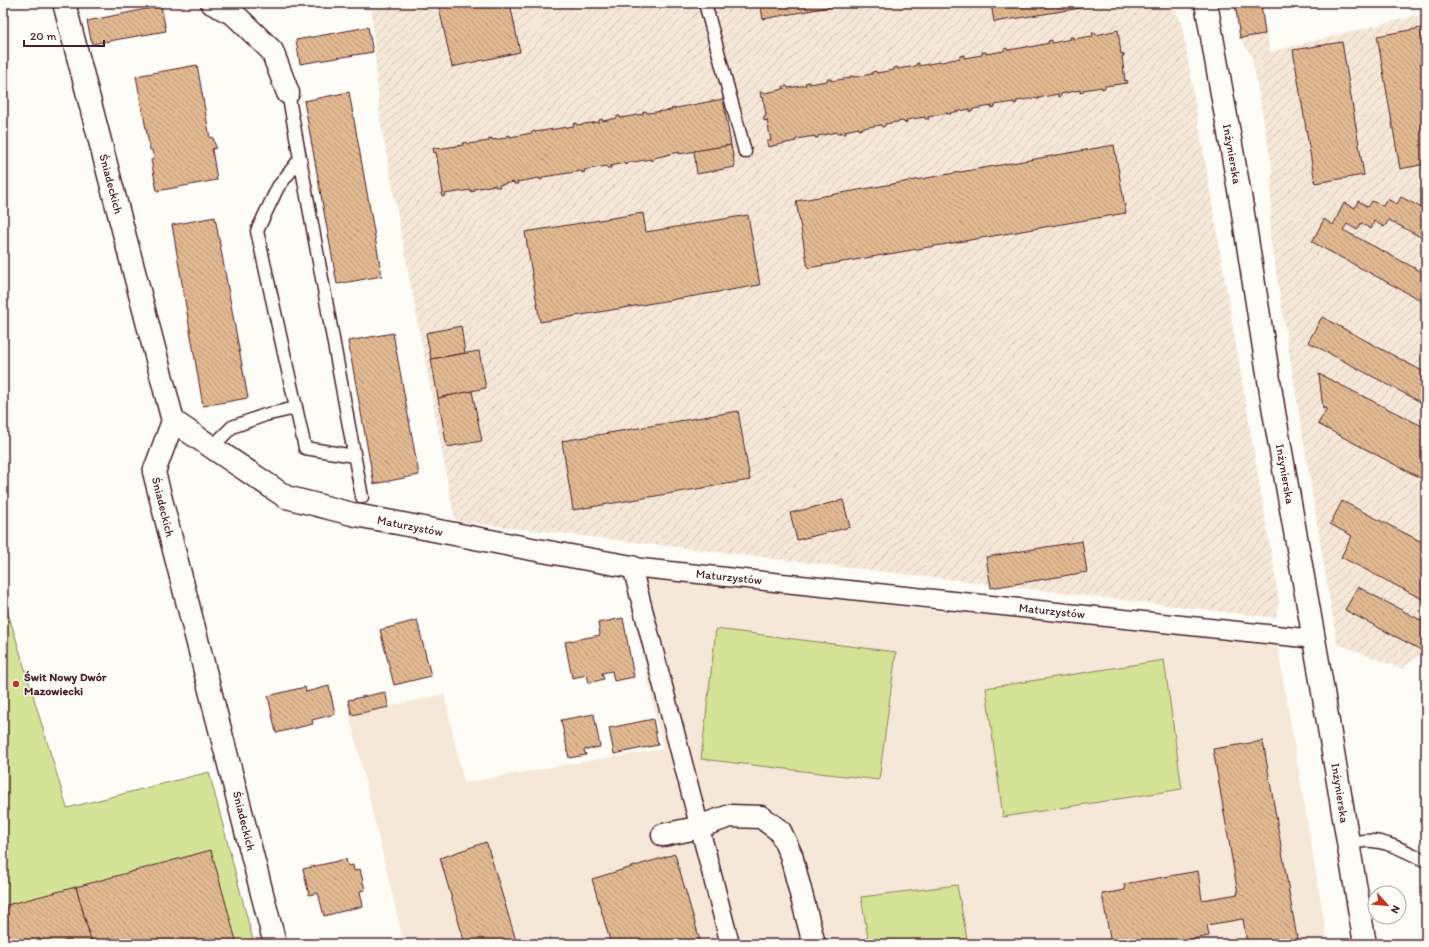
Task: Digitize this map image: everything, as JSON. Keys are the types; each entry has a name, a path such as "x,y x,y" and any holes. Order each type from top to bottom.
{"street":[{"name":"Śniadeckich","path":"64,3 173,421 154,472 275,944"},
{"path":"212,3 235,15 272,51 288,93"},
{"name":"Inżynierska","path":"1206,3 1242,207 1274,412 1365,944"},
{"name":"Maturzystów","path":"173,421 286,497 356,515 537,550 632,567 1314,639"},
{"path":"632,567 730,944"},
{"path":"663,835 692,829 730,816 761,817 780,831 791,855 814,944"}],"lane":[{"path":"705,3 745,152"},
{"path":"288,93 362,497"},
{"path":"300,159 278,187 258,231 305,448 354,456"},
{"path":"212,447 232,427 265,415 296,408"},
{"path":"1348,844 1366,841 1382,842 1426,861"}],"shaded area":[{"path":"371,3 1171,3 1181,22 1185,43 1279,600 1276,618 455,521 380,120"},
{"path":"1235,3 1261,3 1270,52 1426,13 1426,650 1402,669 1337,644 1270,236 1272,167 1252,56 1240,38"},
{"path":"624,571 959,614 958,606 1277,643 1328,944 404,944 350,717 352,715 444,694 464,783 663,749"}],"green space":[{"name":"Świt Nowy Dwór Mazowiecki","path":"3,596 67,808 209,772 254,944 3,944"},
{"path":"716,629 896,652 879,780 701,759"},
{"path":"1164,660 1182,789 1003,817 986,688"},
{"path":"957,885 968,944 869,944 861,897"}],"building":[{"path":"248,3 279,3 248,5"},
{"path":"438,3 510,3 520,52 452,67"},
{"path":"760,3 852,3 763,19"},
{"path":"991,3 1080,3 1081,8 994,22"},
{"path":"1235,3 1261,3 1265,34 1240,38"},
{"path":"161,6 166,31 92,44 87,21"},
{"path":"368,27 373,52 300,64 296,40"},
{"path":"1426,27 1426,164 1400,169 1377,36"},
{"path":"1118,30 1121,54 1123,53 1124,56 1122,56 1125,81 1127,80 1128,83 1105,86 1105,88 1102,89 1102,87 1083,90 1083,92 1080,93 1080,90 1061,94 1061,96 1058,97 1058,94 1038,98 1039,99 1036,98 1016,101 1017,103 1014,104 1014,102 995,105 995,107 992,108 992,106 973,109 973,111 970,112 970,109 950,113 951,114 947,114 948,113 928,117 929,119 925,119 925,117 906,120 907,122 904,123 903,121 885,124 885,126 882,127 881,125 862,128 859,130 859,128 845,131 846,134 840,132 840,134 837,134 837,132 818,136 818,138 815,138 815,136 796,139 796,141 768,147 767,141 771,141 767,120 764,121 764,117 766,116 763,97 761,98 760,92 765,93 784,89 783,86 787,86 788,88 806,85 805,83 809,82 809,84 827,81 827,79 831,79 831,81 850,78 850,76 853,77 872,74 872,72 876,71 876,73 894,70 894,68 898,67 898,69 916,66 916,64 919,63 919,66 939,62 938,61 942,62 960,58 960,56 964,55 964,58 982,55 982,52 986,52 986,54 1004,51 1004,49 1007,48 1008,50 1027,46 1030,47 1049,43 1048,41 1052,40 1052,43 1071,39 1070,37 1073,37 1073,39 1093,36 1092,33 1096,33 1096,35"},
{"path":"1342,42 1364,175 1315,183 1293,50"},
{"path":"197,65 210,138 213,137 216,148 212,149 217,180 157,191 151,160 154,159 152,150 150,150 136,76"},
{"path":"349,92 382,276 337,284 304,101"},
{"path":"723,99 731,145 679,154 679,152 654,158 654,160 651,161 651,159 628,163 625,165 625,163 610,166 611,168 607,168 607,166 584,170 585,172 582,173 582,171 543,177 543,179 540,180 540,178 517,182 518,184 514,184 514,182 499,185 500,187 495,187 495,185 474,189 475,191 471,192 471,190 445,194 445,196 442,197 441,193 443,193 436,152 434,153 433,148 437,149 463,145 463,143 466,142 467,144 489,141 489,139 492,138 492,140 506,138 506,136 510,135 510,137 532,133 535,131 574,126 573,124 576,123 577,125 599,122 599,120 602,119 603,121 617,118 617,116 620,116 620,118 643,114 643,112 646,111 647,113 672,110 671,109"},
{"path":"731,145 735,167 697,174 694,151"},
{"path":"1114,145 1126,213 808,268 796,201"},
{"path":"1401,197 1426,210 1426,240 1389,220 1384,227 1374,221 1371,229 1361,223 1357,230 1347,224 1343,230 1426,274 1426,303 1312,242 1324,219 1333,225 1344,203 1355,208 1358,201 1368,207 1372,201 1383,206 1387,199 1397,204"},
{"path":"643,213 646,232 748,215 760,285 540,322 525,232"},
{"path":"215,217 248,398 203,406 172,225"},
{"path":"1322,317 1426,373 1426,405 1308,342"},
{"path":"461,326 465,353 431,359 426,333"},
{"path":"393,333 419,475 374,484 348,341"},
{"path":"479,351 486,388 438,398 431,359"},
{"path":"1319,374 1426,428 1426,481 1318,424 1327,408 1323,409"},
{"path":"472,391 482,441 447,447 438,398"},
{"path":"738,411 750,480 573,510 562,441"},
{"path":"843,500 850,527 797,540 790,513"},
{"path":"1342,501 1426,544 1426,601 1341,557 1352,536 1330,524"},
{"path":"1082,541 1087,572 991,588 986,557"},
{"path":"1358,587 1426,623 1426,642 1421,650 1345,610"},
{"path":"623,618 634,677 614,681 612,671 602,673 604,679 589,683 587,675 572,678 565,642 600,635 598,623"},
{"path":"417,620 431,676 394,685 380,630"},
{"path":"329,686 335,714 312,720 313,724 276,733 268,696 305,687 306,692"},
{"path":"385,692 389,707 352,715 348,700"},
{"path":"594,714 600,747 584,750 586,755 569,758 561,720"},
{"path":"653,719 658,745 614,754 609,728"},
{"path":"1263,741 1298,944 1247,944 1243,919 1207,925 1209,936 1164,944 1111,944 1102,894 1125,890 1124,884 1198,871 1202,900 1238,894 1213,749"},
{"path":"486,842 517,944 465,944 440,858"},
{"path":"211,850 237,944 92,944 76,887"},
{"path":"675,854 701,944 611,944 592,879"},
{"path":"346,859 348,866 353,865 354,871 360,869 365,890 360,891 363,906 324,916 318,893 309,895 303,869"},
{"path":"76,887 92,944 3,944 3,906"}],"place":[{"name":"Świt Nowy Dwór Mazowiecki","path":"16,684"}]}
